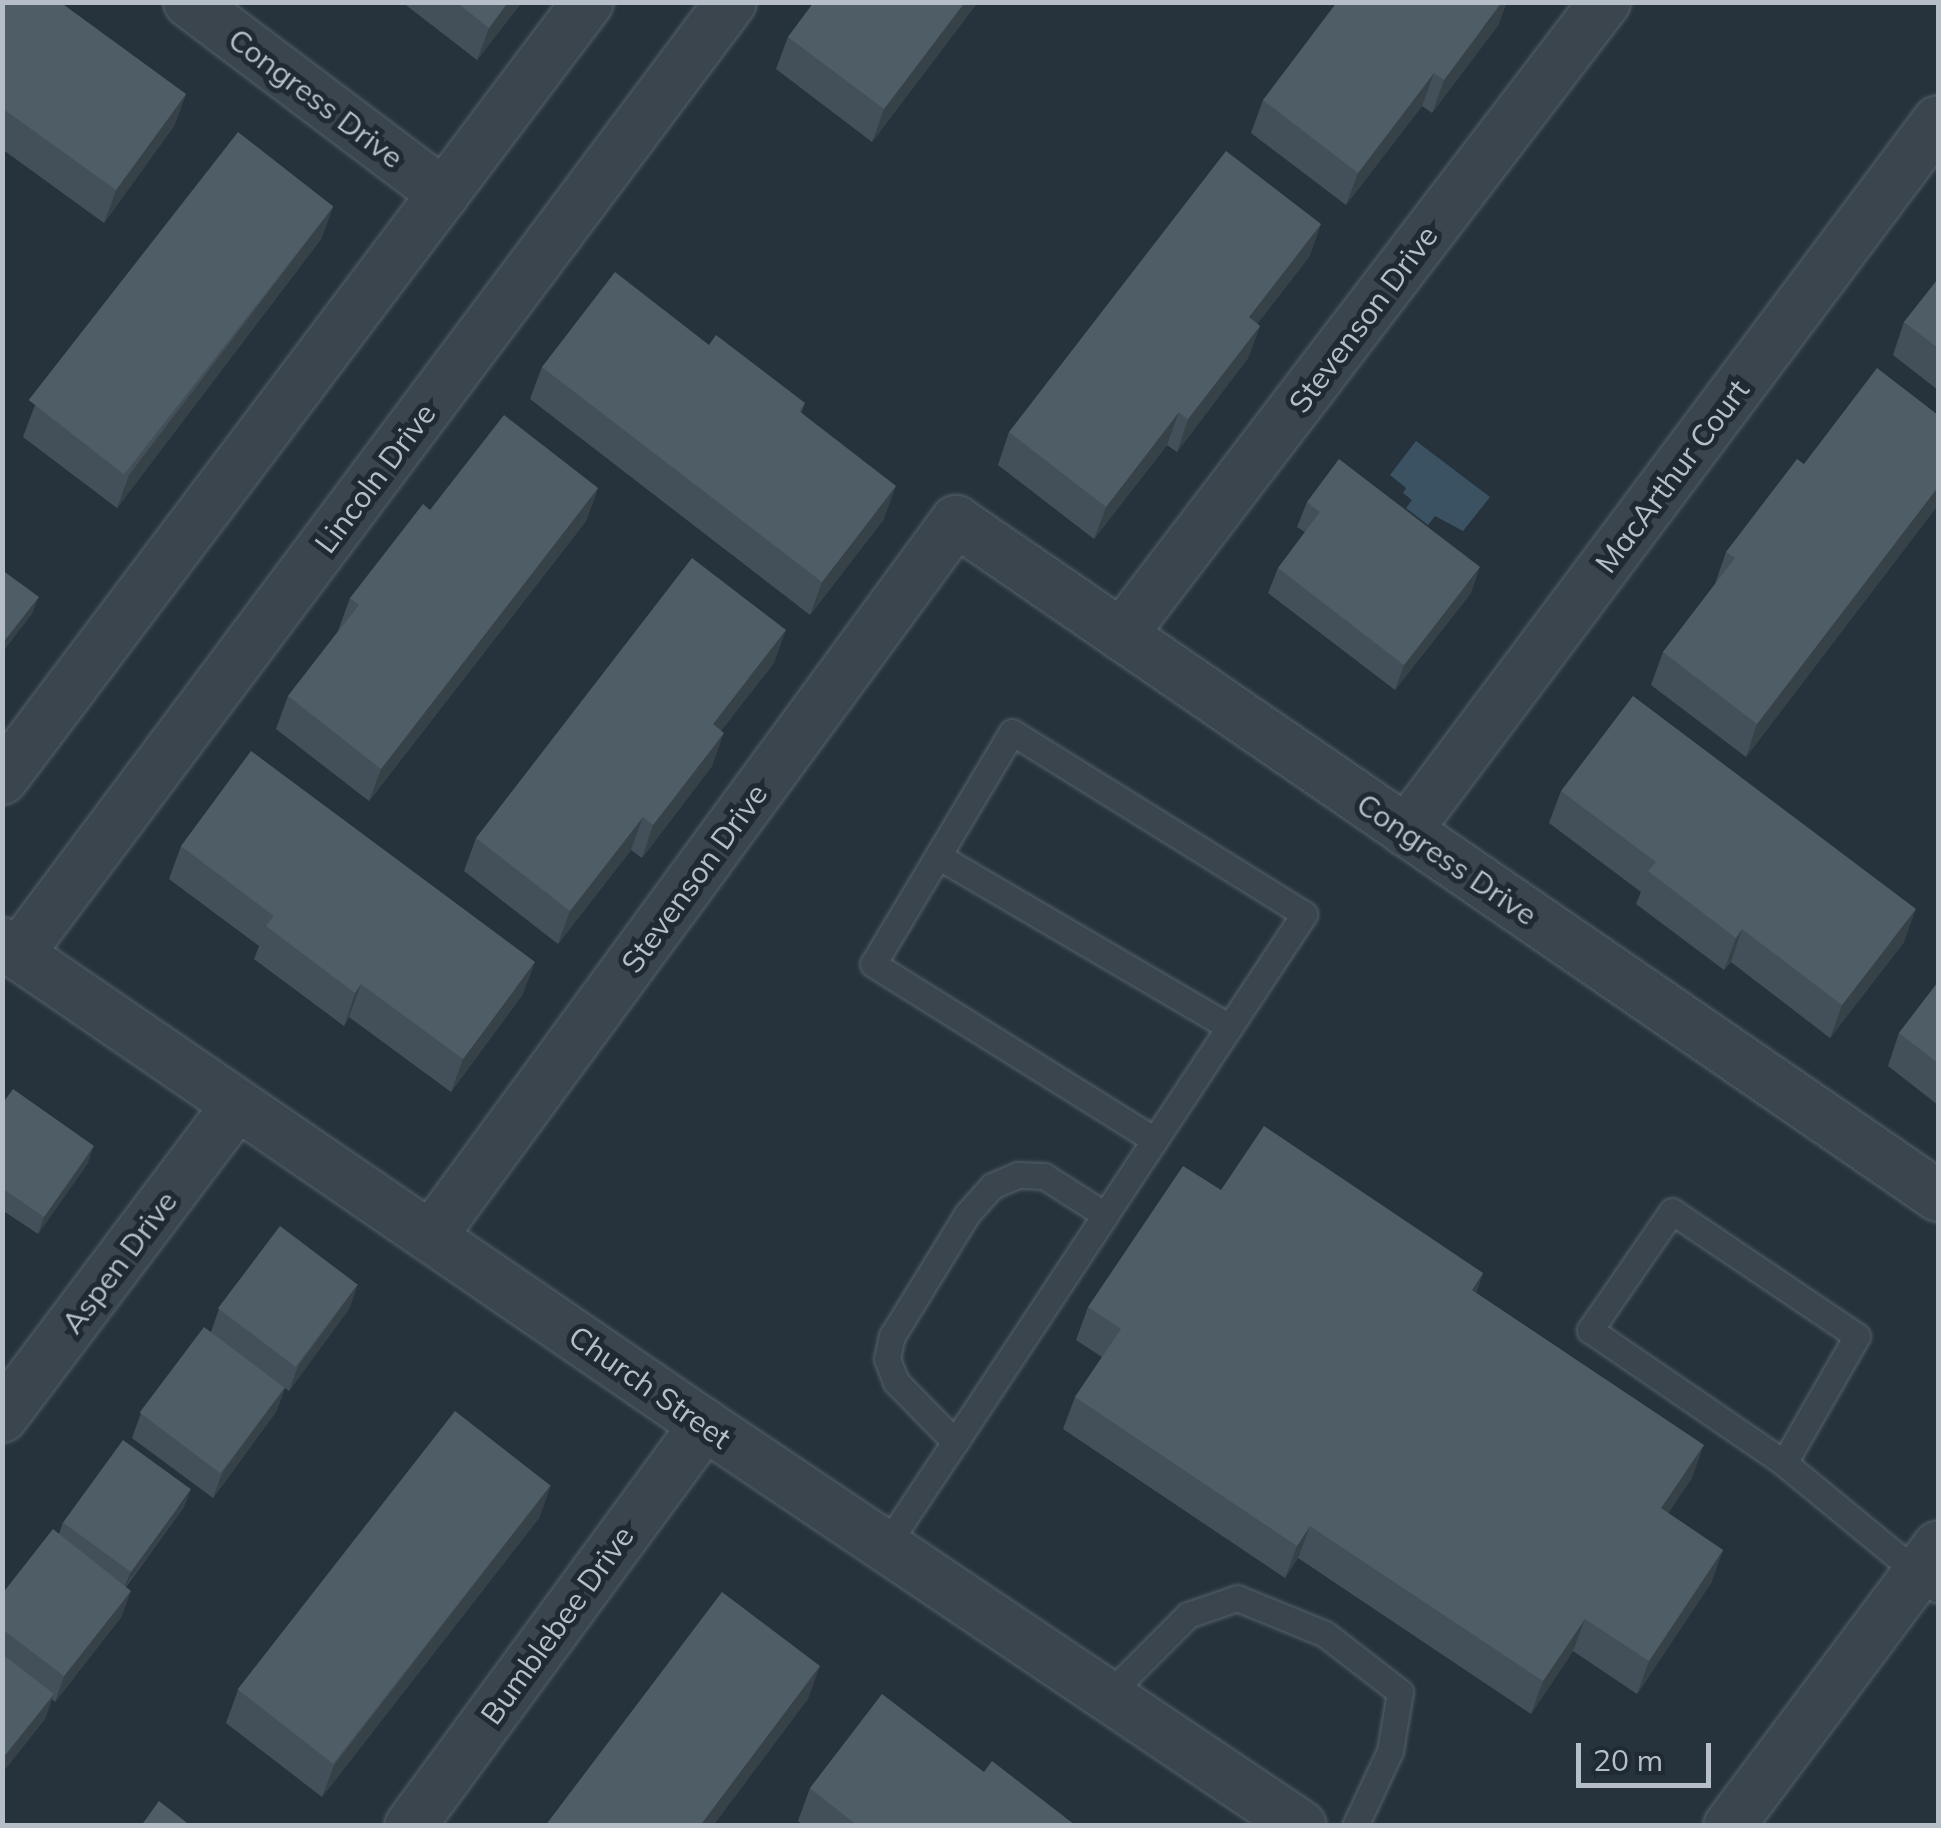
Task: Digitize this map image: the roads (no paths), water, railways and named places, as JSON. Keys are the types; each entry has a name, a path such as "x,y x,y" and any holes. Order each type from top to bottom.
{"street":[{"name":"Congress Drive","path":"189,2 444,194"},
{"path":"2,779 588,2"},
{"name":"Lincoln Drive","path":"10,949 731,2"},
{"name":"Stevenson Drive","path":"1121,635 1605,2"},
{"name":"MacArthur Court","path":"1406,831 1938,121"},
{"name":"Congress Drive","path":"956,521 1938,1196"},
{"name":"Stevenson Drive","path":"432,1235 956,521"},
{"name":"Church Street","path":"10,949 705,1426 1301,1826"},
{"name":"Aspen Drive","path":"2,1418 236,1106"},
{"name":"Bumblebee Drive","path":"410,1826 705,1426"},
{"path":"1729,1826 1932,1571"}],"lane":[{"path":"885,1546 955,1442 1155,1140 1304,914 1012,732 873,964 1155,1140"},
{"path":"938,856 1229,1028"},
{"path":"955,1442 896,1382 887,1358 892,1336 967,1214 992,1186 1018,1174 1044,1176 1105,1215"},
{"path":"1784,1463 1858,1336 1672,1211 1590,1330 1784,1463 1932,1571"},
{"path":"1108,1696 1188,1615 1237,1598 1325,1634 1400,1692 1390,1752 1356,1826"}],"water":[{"path":"1416,441 1490,497 1463,531 1435,516 1428,525 1406,508 1412,500 1403,493 1406,488 1390,475"}]}
